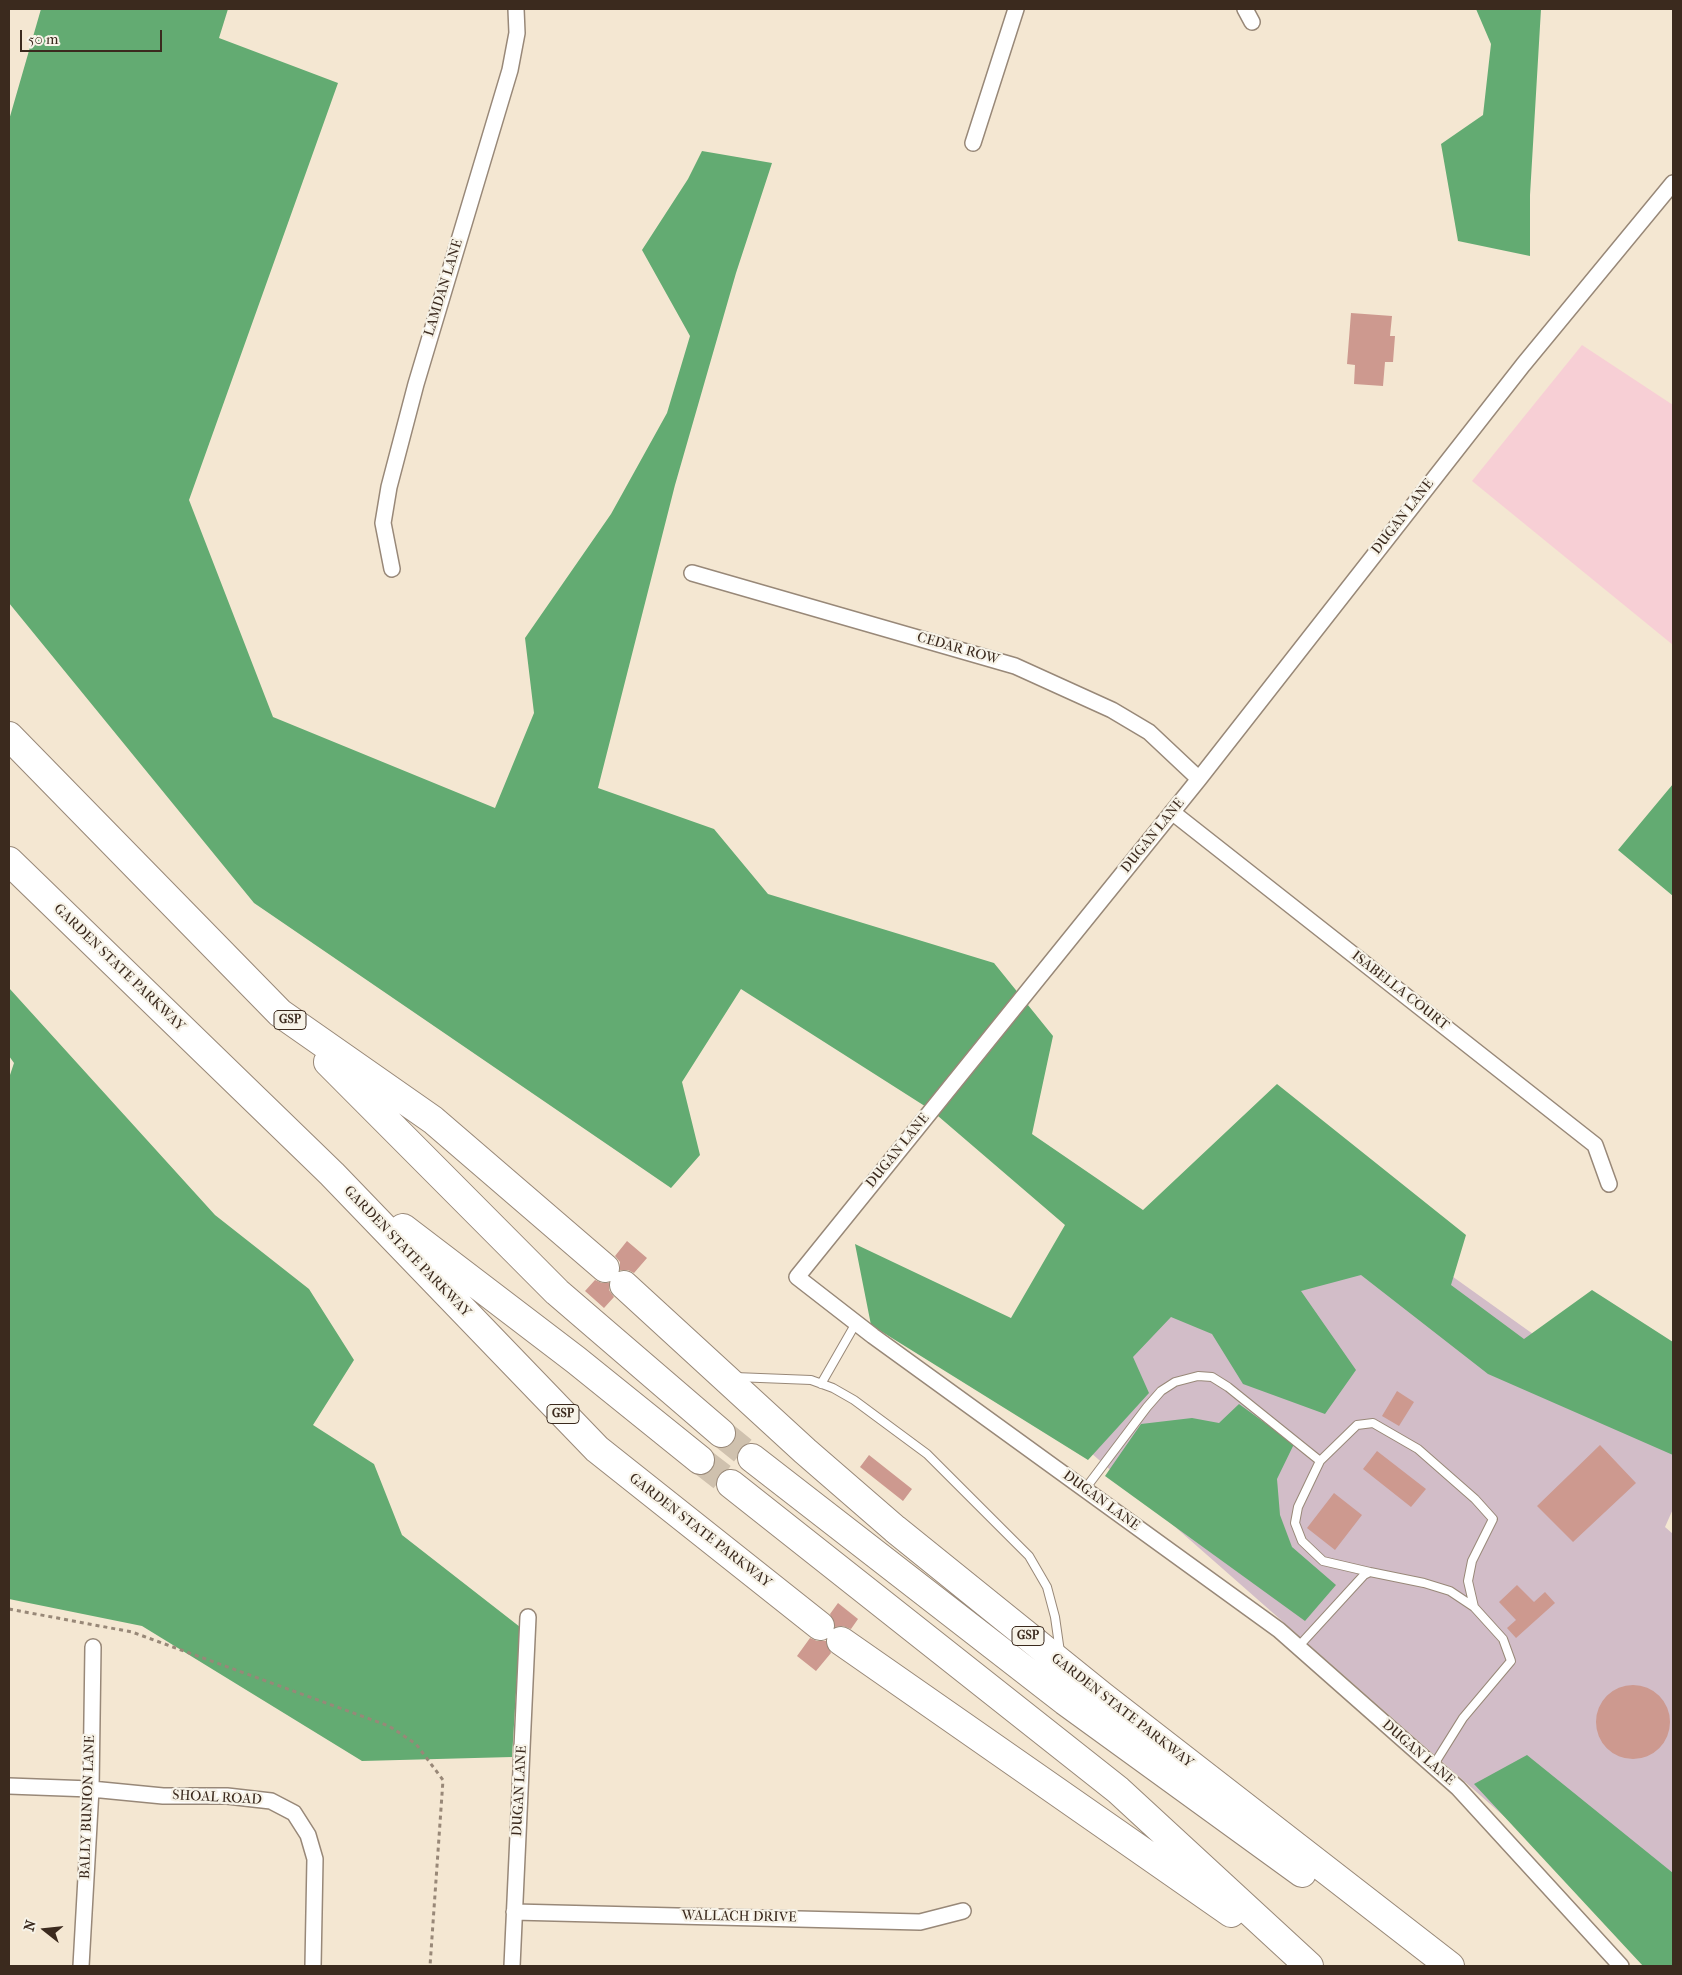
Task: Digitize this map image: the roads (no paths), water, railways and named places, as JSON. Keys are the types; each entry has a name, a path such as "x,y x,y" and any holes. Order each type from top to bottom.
{"highway":[{"name":"GARDEN STATE PARKWAY","path":"9,736 280,1013 433,1120 614,1276 895,1529 1062,1664 1450,1966"},
{"name":"GARDEN STATE PARKWAY","path":"9,861 332,1174 597,1449 831,1633 1259,1933 1301,1966"},
{"path":"280,1013 557,1292 721,1433"},
{"path":"332,1174 576,1360 700,1460"},
{"path":"752,1458 1073,1707 1433,1966"},
{"path":"731,1484 1118,1790 1309,1966"}],"street":[{"name":"LAMDAN LANE","path":"392,569 383,522 389,487 416,384 510,70 516,33 516,9"},
{"path":"974,142 1016,9"},
{"name":"DUGAN LANE","path":"1621,1966 1458,1788 1279,1630 856,1323 797,1277 1199,779 1523,365 1673,183"},
{"name":"CEDAR ROW","path":"692,573 1015,666 1112,710 1149,732 1199,779"},
{"name":"ISABELLA COURT","path":"1172,812 1595,1146 1609,1184"},
{"name":"DUGAN LANE","path":"512,1966 528,1617"},
{"name":"BALLY BUNION LANE","path":"81,1966 91,1789 93,1647"},
{"name":"SHOAL ROAD","path":"9,1786 91,1789 163,1796 227,1796 271,1801 294,1813 308,1835 315,1859 313,1966"},
{"name":"WALLACH DRIVE","path":"514,1912 920,1922 963,1911"}],"lane":[{"path":"821,1384 856,1323"},
{"path":"723,1376 811,1380 854,1400 927,1454 1029,1556 1047,1587 1055,1617 1062,1664"},
{"path":"1085,1489 1146,1407 1161,1391 1175,1382 1198,1376 1212,1377 1228,1387 1320,1461"},
{"path":"1433,1766 1463,1718 1511,1661 1503,1639 1474,1607 1450,1590 1323,1561 1302,1541 1295,1523 1298,1507 1320,1461 1357,1425 1373,1423 1418,1449 1475,1500 1493,1519 1472,1561 1468,1580 1474,1607"},
{"path":"1298,1647 1364,1575 1370,1572"}],"tunnel":[{"path":"721,1433 752,1458"},
{"path":"700,1460 731,1484"}]}
